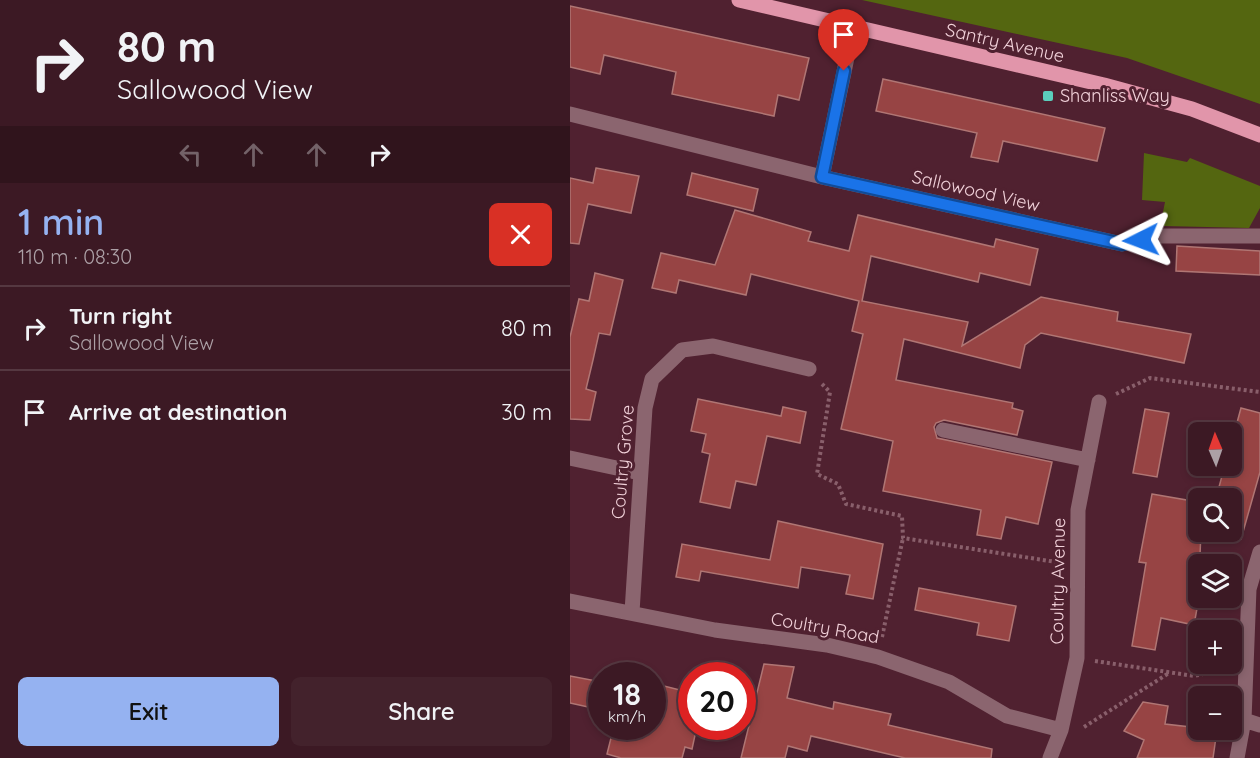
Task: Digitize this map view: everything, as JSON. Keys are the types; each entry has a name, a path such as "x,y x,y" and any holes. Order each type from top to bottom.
{"main road":[{"name":"Santry Avenue","path":"739,0 1115,88 1192,109 1260,135"}],"street":[{"path":"822,177 854,28"},
{"name":"Sallowood View","path":"570,114 822,177 1122,244 1160,236 1260,236"},
{"name":"Coultry Grove","path":"632,612 645,408 652,379 682,350 713,346 809,369"},
{"name":"Coultry Avenue","path":"1050,758 1061,730 1077,658 1078,510 1099,402"},
{"path":"943,430 1088,460"},
{"path":"570,458 640,473"},
{"path":"1237,758 1244,720 1249,589 1260,552"},
{"name":"Coultry Road","path":"570,601 715,630 827,645 878,657 949,682 1007,716 1061,730"},
{"path":"1244,720 1260,725"}],"path":[{"path":"809,369 830,392 817,474 838,484 846,504 903,516 903,538 878,657"},
{"path":"1099,402 1150,378 1260,392"},
{"path":"903,538 1078,566"},
{"path":"1077,658 1170,673 1194,676 1204,674"},
{"path":"1079,730 1170,673"}],"green space":[{"path":"862,0 1260,0 1260,104 1127,58"},
{"path":"1144,153 1187,162 1190,158 1260,186 1260,208 1249,228 1164,226 1161,222 1165,202 1142,200"}],"building":[{"path":"570,6 809,58 799,100 778,95 774,116 672,94 676,72 604,55 600,74 570,67"},
{"path":"883,79 1105,128 1097,161 1003,141 998,162 971,157 977,133 876,111"},
{"path":"596,168 639,176 631,213 588,204 579,244 570,243 570,178 593,183"},
{"path":"692,173 758,189 753,211 687,195"},
{"path":"735,210 811,232 808,241 849,251 858,215 994,247 996,239 1038,249 1030,285 980,273 978,282 871,256 862,301 968,322 962,346 1041,297 1118,312 1117,321 1191,334 1184,363 1041,333 1025,345 1020,368 904,339 896,380 1013,403 1012,408 1023,411 1017,435 944,420 936,423 934,427 937,438 1052,462 1038,524 1006,517 1001,539 977,535 981,510 883,491 893,441 841,429 863,334 852,331 859,301 751,274 746,295 679,280 676,293 652,288 661,253 715,265"},
{"path":"1177,246 1260,251 1260,275 1176,271"},
{"path":"595,273 623,280 610,335 599,333 586,389 596,392 590,420 570,419 570,337 579,299 589,301"},
{"path":"698,399 781,416 783,407 806,412 800,443 767,436 756,485 736,481 730,508 700,502 710,454 702,452 706,434 691,431"},
{"path":"1241,408 1260,413 1260,472 1242,535 1242,488 1219,488 1222,476 1242,476 1242,422 1237,422"},
{"path":"1145,409 1169,413 1157,477 1133,473"},
{"path":"1152,494 1188,500 1188,542 1201,542 1200,554 1188,554 1188,608 1197,608 1195,620 1188,620 1188,624 1161,618 1155,650 1132,646 1146,563 1139,562"},
{"path":"778,521 883,544 873,599 846,594 850,575 801,567 798,588 701,571 699,581 676,577 682,544 770,560"},
{"path":"919,588 1016,606 1009,641 977,635 979,623 915,610"},
{"path":"764,664 794,667 787,698 833,709 834,702 891,714 888,725 992,749 991,758 905,758 811,736 807,751 788,746 785,758 741,758 745,740 756,740 756,697"},
{"path":"570,676 588,679 588,707 570,703"},
{"path":"666,686 678,690 678,740 694,740 692,749 685,747 682,758 621,758 607,754 610,740 666,740"},
{"path":"1143,702 1168,706 1165,724 1188,727 1188,740 1216,740 1213,758 1137,758 1144,740 1124,731"}],"place":[{"name":"Shanliss Way","path":"1048,96"}],"route":[{"path":"844,71 822,177 1122,244 1141,240"}]}
